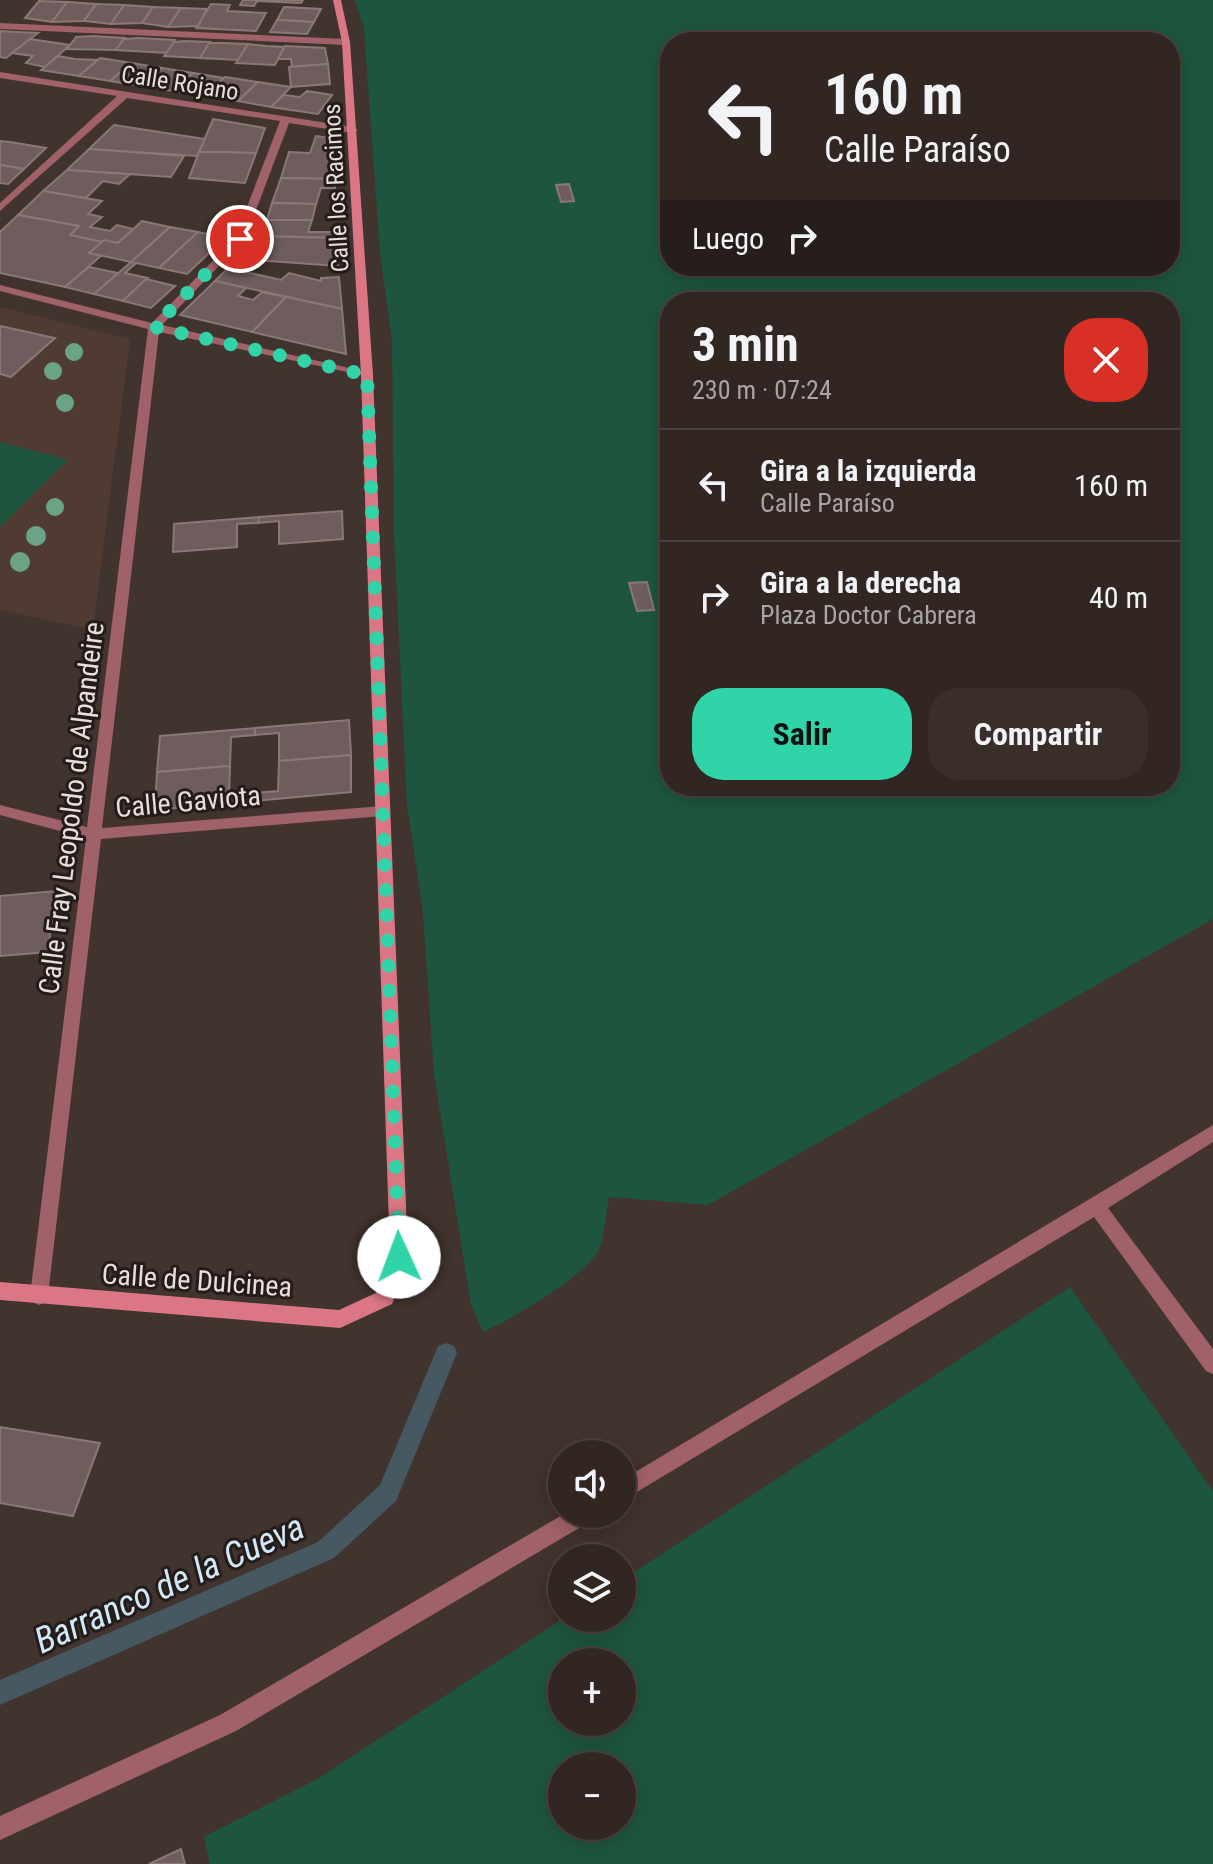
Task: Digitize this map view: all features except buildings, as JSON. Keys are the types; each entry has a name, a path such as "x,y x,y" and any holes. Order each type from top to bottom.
{"street":[{"name":"Calle los Racimos","path":"337,0 346,42 367,375 399,1257 385,1298"},
{"path":"0,26 346,42"},
{"name":"Calle Rojano","path":"0,75 353,130"},
{"path":"0,208 125,94"},
{"path":"154,327 240,239 285,120"},
{"path":"0,288 154,327 367,375"},
{"name":"Calle Fray Leopoldo de Alpandeire","path":"39,1296 154,327"},
{"name":"Calle Gaviota","path":"0,810 94,834 383,811"},
{"path":"636,1483 1213,1133"},
{"path":"1096,1206 1213,1365"},
{"name":"Calle de Dulcinea","path":"0,1291 340,1319 385,1298"},
{"path":"0,1828 228,1723 560,1528"}],"shaded area":[{"path":"0,307 130,339 93,630 0,610"}],"green space":[{"path":"355,0 1213,0 1213,919 708,1205 609,1197 602,1241 593,1258 566,1283 483,1332 471,1305 434,1074 423,913 407,804 394,535 392,341 380,253 364,29"},
{"path":"0,442 68,460 0,527"},
{"path":"1070,1287 1213,1491 1213,1864 210,1864 204,1837 319,1778 548,1628 548,1632 636,1632 636,1571"}],"waterway":[{"name":"Barranco de la Cueva","path":"0,1693 326,1550 388,1493 446,1353"}],"route":[{"path":"240,239 154,327 367,375 399,1257"}]}
